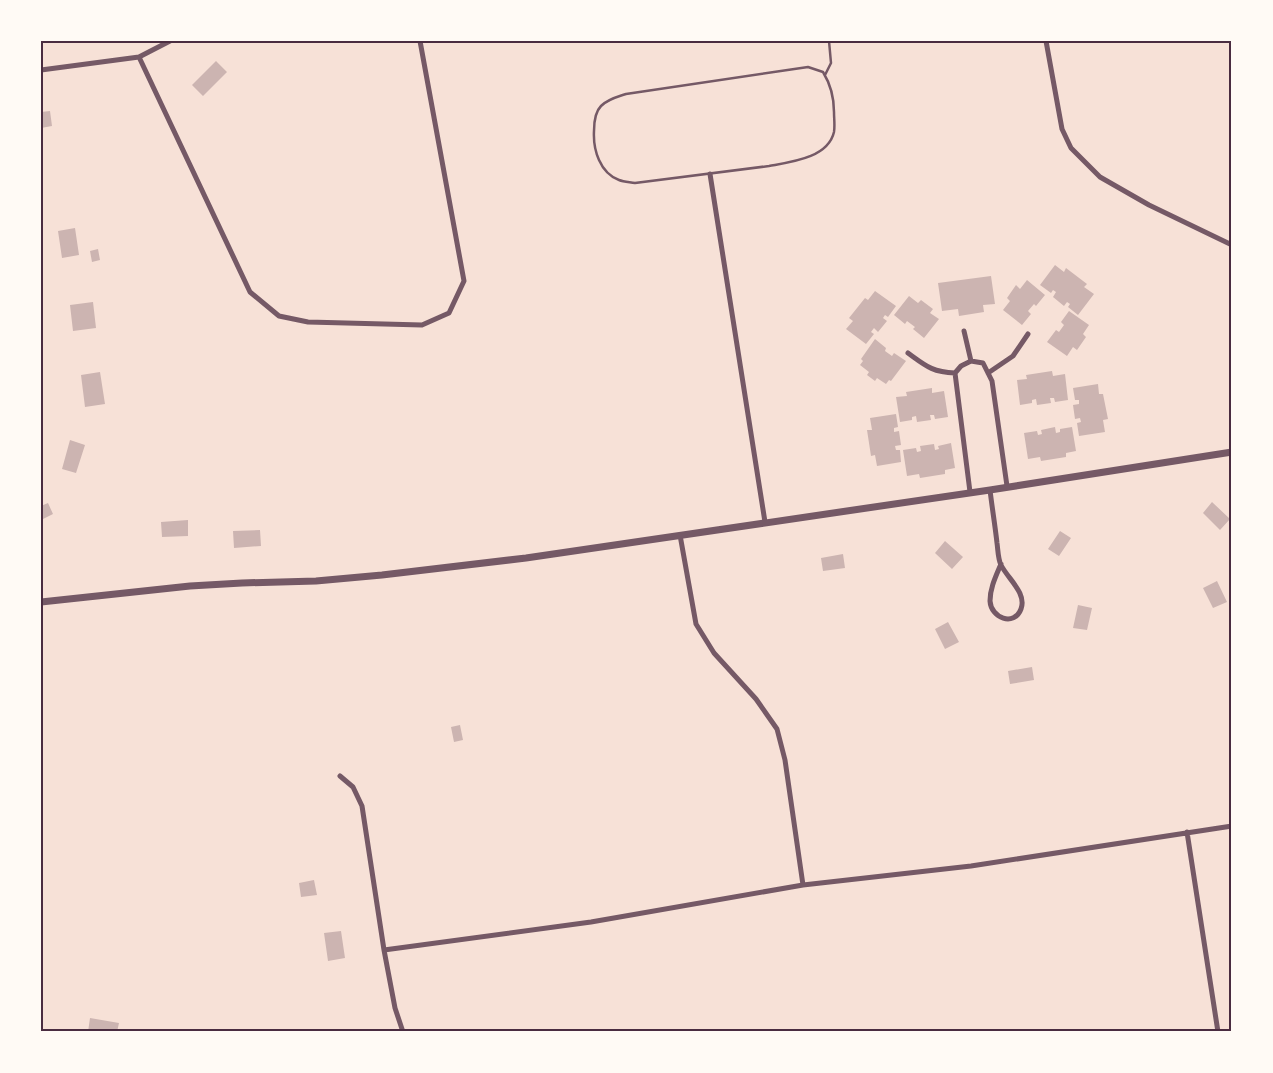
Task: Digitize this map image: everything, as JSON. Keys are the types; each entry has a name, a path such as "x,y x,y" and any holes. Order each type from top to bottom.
{"street":[{"path":"41,70 139,57 170,41"},
{"path":"139,57 250,292 279,316 308,322 422,325 449,313 464,281 420,41"},
{"path":"1046,41 1062,129 1071,148 1100,177 1149,205 1232,246"},
{"path":"710,174 765,522"},
{"path":"964,330 971,361"},
{"path":"988,374 1012,356 1028,334"},
{"path":"908,353 926,367 938,372 955,374"},
{"path":"970,492 955,374 961,366 971,361 982,363 992,381 1007,486"},
{"path":"41,602 190,586 316,581 526,558 990,490 1232,452"},
{"path":"990,490 1001,564 1022,596 1022,607 1018,614 1010,619 1002,619 993,612 990,602 992,588 1001,564"},
{"path":"680,535 696,624 714,653 756,699 777,729 785,760 803,885"},
{"path":"340,776 352,787 362,806 384,950 395,1008 403,1032"},
{"path":"384,950 591,922 803,885 971,866 1232,826"},
{"path":"1187,832 1218,1032"}],"lane":[{"path":"825,74 831,63 829,41"},
{"path":"808,67 825,74 830,83 834,101 834,131 829,143 821,151 790,162 635,183 618,180 607,171 596,157 593,139 594,119 600,107 610,99 626,94 808,67"}],"building":[{"path":"216,61 227,72 203,96 192,85"},
{"path":"50,111 52,126 41,128 41,112"},
{"path":"75,228 79,255 62,258 58,231"},
{"path":"98,249 100,260 92,262 90,251"},
{"path":"1055,265 1064,272 1066,268 1087,284 1084,287 1094,294 1078,315 1068,307 1070,304 1067,302 1064,306 1053,297 1056,292 1053,290 1051,293 1040,285"},
{"path":"991,276 995,304 983,305 984,312 959,316 958,309 942,311 938,283"},
{"path":"1027,280 1045,295 1036,306 1034,304 1028,311 1031,314 1022,325 1003,310 1010,301 1007,298 1016,285 1020,289"},
{"path":"875,291 896,306 888,317 885,315 883,318 887,321 878,332 874,328 871,332 874,334 866,344 846,329 853,321 849,318 865,298 868,300"},
{"path":"909,296 918,303 921,300 933,309 930,313 939,319 924,338 913,329 915,327 907,321 905,324 894,315"},
{"path":"93,302 96,328 73,331 70,305"},
{"path":"1069,311 1089,325 1083,334 1086,337 1077,350 1073,347 1067,356 1047,342 1056,330 1059,332 1064,325 1061,322"},
{"path":"875,339 892,356 894,353 906,361 891,381 889,380 886,384 877,378 875,381 867,375 869,372 860,365 863,361 861,359"},
{"path":"1052,371 1053,376 1065,374 1068,400 1055,402 1054,398 1050,398 1051,403 1037,405 1036,399 1032,400 1032,403 1020,405 1017,380 1027,379 1026,375"},
{"path":"100,372 105,404 85,407 81,375"},
{"path":"1098,384 1099,394 1103,394 1108,419 1103,420 1105,432 1079,436 1077,423 1081,422 1080,418 1075,419 1073,405 1079,404 1079,400 1075,400 1073,388"},
{"path":"932,388 932,393 944,391 948,417 935,419 934,415 930,415 931,420 917,422 916,416 912,417 912,420 900,422 896,397 907,396 906,392"},
{"path":"896,414 898,427 894,428 894,432 899,431 901,445 895,446 896,450 900,450 901,462 877,466 875,455 871,456 867,430 872,430 870,418"},
{"path":"1055,427 1056,433 1060,432 1060,429 1072,427 1076,451 1066,453 1066,457 1041,461 1040,457 1028,459 1024,433 1037,431 1038,435 1042,434 1041,430"},
{"path":"70,440 85,445 76,473 62,469"},
{"path":"951,443 955,468 945,470 945,474 920,478 919,474 907,476 903,450 916,448 917,452 921,451 920,446 934,444 935,450 939,449 938,446"},
{"path":"1212,502 1230,519 1220,530 1203,513"},
{"path":"48,503 53,514 43,519 41,506"},
{"path":"188,520 188,536 162,537 161,522"},
{"path":"260,530 261,546 234,548 233,531"},
{"path":"1060,531 1071,538 1059,556 1048,549"},
{"path":"945,541 963,557 952,569 935,553"},
{"path":"843,554 845,568 823,571 821,558"},
{"path":"1217,581 1227,602 1213,608 1203,588"},
{"path":"1078,605 1092,608 1087,630 1073,628"},
{"path":"948,622 959,642 945,649 935,629"},
{"path":"1032,667 1034,680 1010,684 1008,671"},
{"path":"460,725 463,740 454,742 451,727"},
{"path":"314,880 317,895 301,897 299,883"},
{"path":"341,931 345,958 328,961 324,933"},
{"path":"90,1018 119,1023 117,1032 88,1032"}]}
